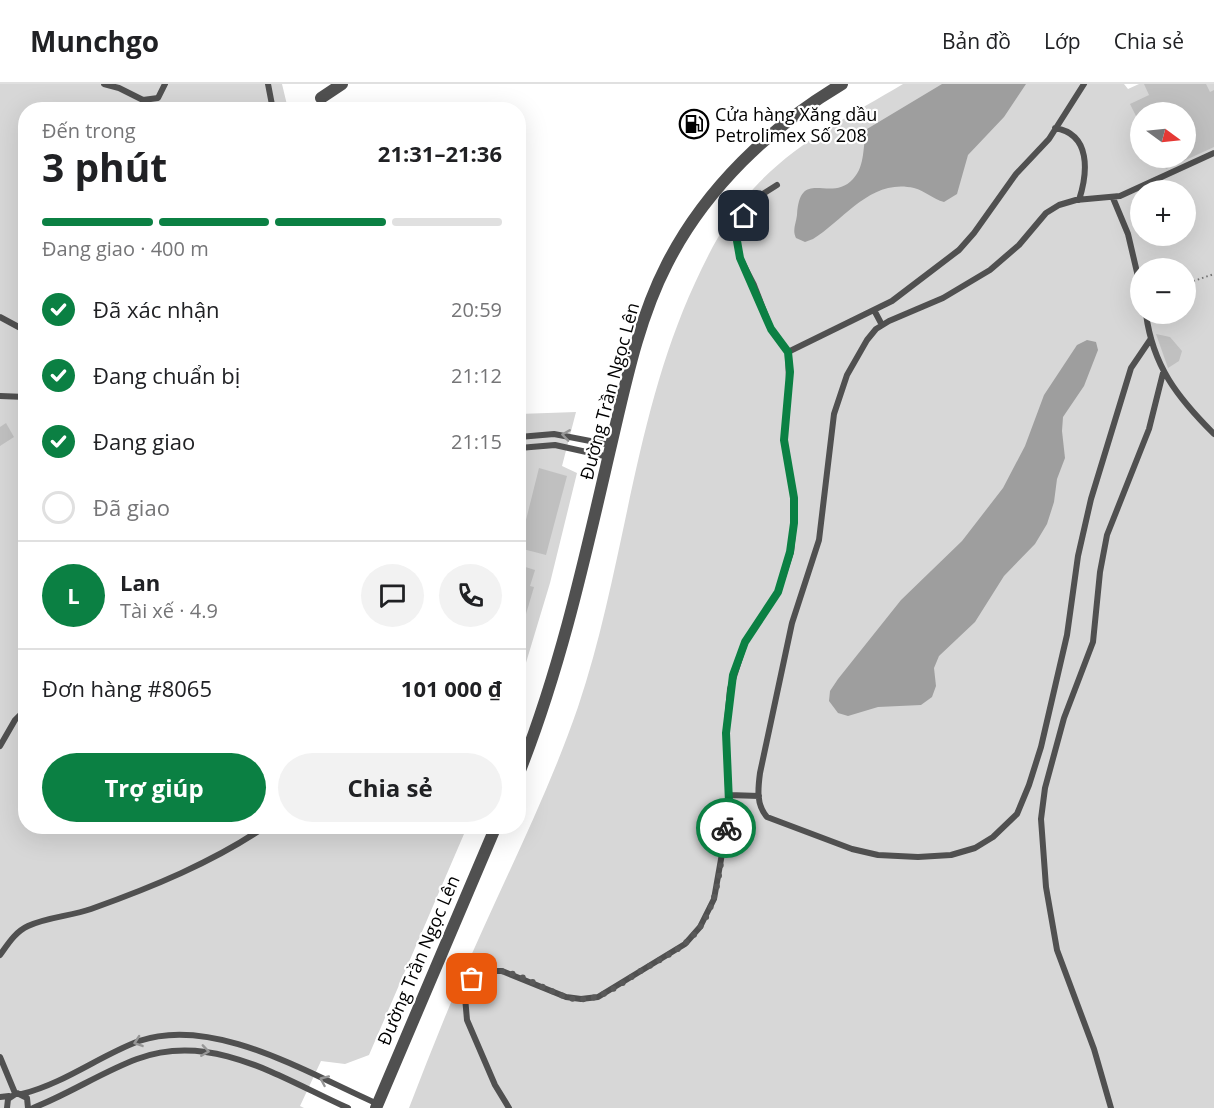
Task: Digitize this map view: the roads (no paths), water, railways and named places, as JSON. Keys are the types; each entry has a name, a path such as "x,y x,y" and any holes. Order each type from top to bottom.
{"street":[{"path":"321,98 342,84"},
{"name":"Đường Trần Ngọc Lên","path":"526,753 558,661 646,316 667,264 709,201 759,145 798,112 842,84"},
{"name":"Đường Trần Ngọc Lên","path":"377,1106 493,834"}],"lane":[{"path":"104,84 149,100 158,98 165,84"},
{"path":"268,84 271,102"},
{"path":"788,352 904,293 964,246 1016,174 1041,149 1084,84"},
{"path":"1055,128 1073,134 1083,150 1084,179 1079,200"},
{"path":"1150,340 1131,368 1086,515 1067,635 1036,763 1022,805 1011,822 981,845 941,856 878,855 838,845 771,820 761,810 759,796 765,750 792,623 819,540 834,414 853,363 871,334 882,325 963,287 1005,258 1052,208 1079,200 1113,198 1129,193 1214,153"},
{"path":"508,1108 495,1085 467,1020 465,997 472,979 485,971 502,971 566,997 590,999 619,986 675,951 700,927 714,899 729,795 726,733 733,675 745,642 778,592 793,537 794,498 784,440 790,372 788,352 771,329 740,258 737,241 740,224 748,209 758,197 777,185"},
{"path":"1113,198 1128,234 1134,258"},
{"path":"874,309 882,325"},
{"path":"0,317 18,327"},
{"path":"1148,324 1150,340 1163,373 1214,434"},
{"path":"1111,1108 1094,1049 1064,972 1048,907 1041,835 1043,803 1050,766 1066,710 1093,642 1100,572 1107,535 1149,429 1163,373"},
{"path":"0,396 18,397"},
{"path":"526,436 554,434 610,451"},
{"path":"526,447 555,445 610,451"},
{"path":"0,746 18,717"},
{"path":"1036,763 1050,766"},
{"path":"729,795 759,796"},
{"path":"0,956 16,934 29,926 75,914 134,892 222,852 252,834"},
{"path":"0,1097 66,1077 140,1041 181,1034 209,1036 235,1042 377,1106"},
{"path":"33,1108 70,1093 134,1060 182,1049 207,1050 231,1056 348,1108"},
{"path":"0,1057 16,1094 29,1101 28,1108"},
{"path":"7,1108 16,1094"}],"place":[{"name":"Cửa hàng Xăng dầu Petrolimex Số 208","path":"694,124"}]}
